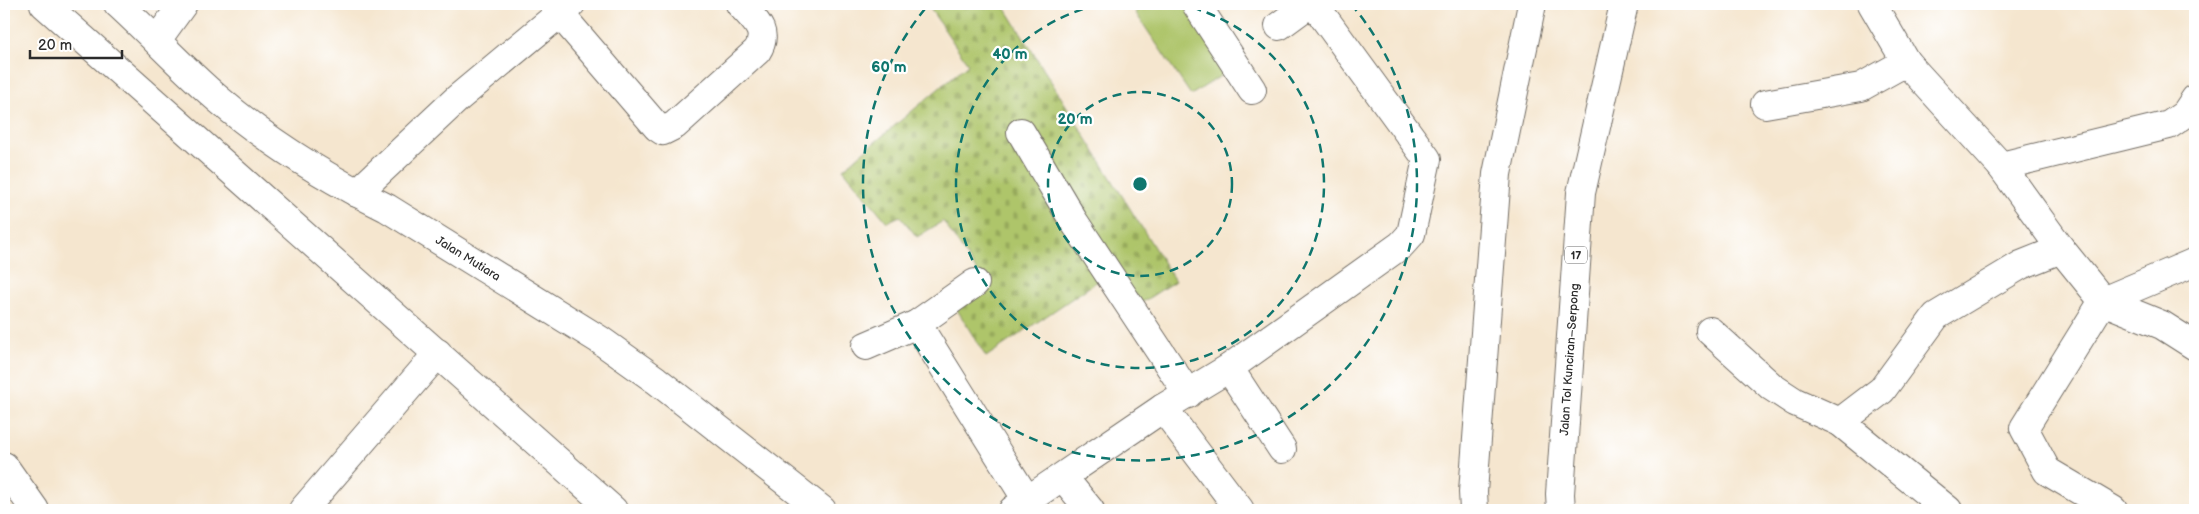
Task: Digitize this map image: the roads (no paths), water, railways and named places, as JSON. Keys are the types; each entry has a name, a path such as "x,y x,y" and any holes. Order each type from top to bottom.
{"main road":[{"path":"44,4 613,510"},
{"name":"Jalan Mutiara","path":"118,4 219,100 256,128 357,193 388,208 600,340 656,380 822,510"},
{"path":"157,40 183,4"},
{"path":"357,193 458,98 566,9 657,127 663,131 675,125 756,52 763,42 762,32 740,4"},
{"path":"1196,4 1252,90"},
{"path":"1279,26 1308,4"},
{"path":"918,324 1020,505 1163,408 1229,368 1401,245 1411,234 1427,159 1314,4"},
{"path":"1474,510 1473,492 1497,174 1532,4"},
{"name":"Jalan Tol Kunciran–Serpong","path":"1561,510 1560,494 1581,193 1624,4"},
{"path":"1872,4 1906,62 2002,166 2061,249 2103,301 2162,325 2195,346"},
{"path":"1765,104 1861,87 1906,62"},
{"path":"2002,166 2169,125 2185,114 2195,99"},
{"path":"1021,132 1073,220 1188,394"},
{"path":"1840,422 1882,390 1936,316 2021,265 2061,249"},
{"path":"2113,510 2047,471 2024,428 2103,301 2195,262"},
{"path":"866,346 918,324 975,284"},
{"path":"1710,331 1772,387 1796,402 1840,422 1948,510"},
{"path":"303,510 438,353"},
{"path":"1229,368 1282,449"},
{"path":"1163,408 1240,510"},
{"path":"4,466 35,510"},
{"path":"1063,477 1090,510"}]}
